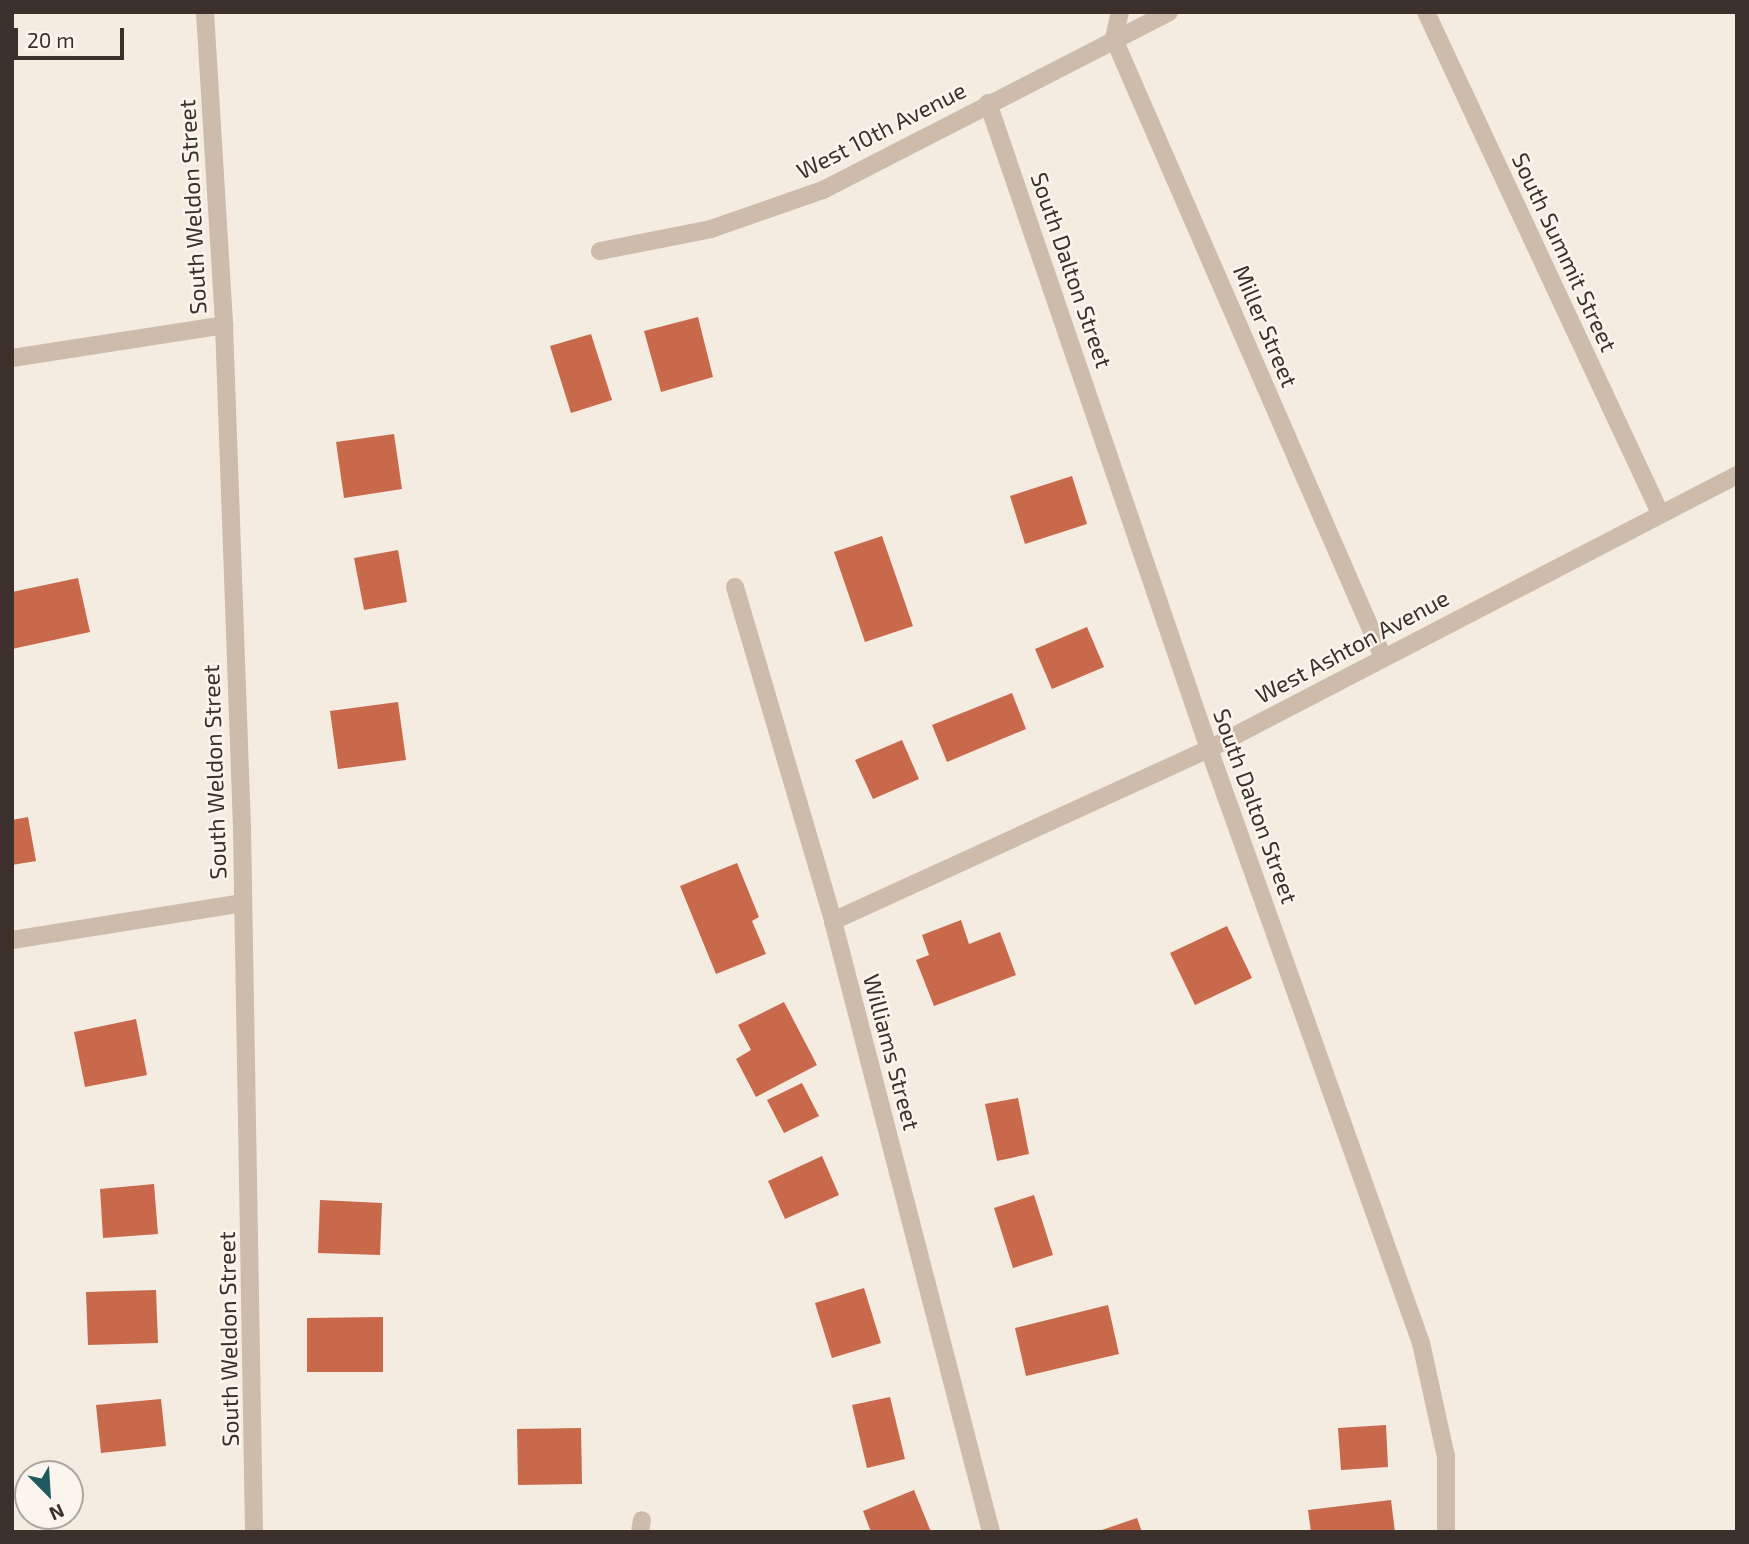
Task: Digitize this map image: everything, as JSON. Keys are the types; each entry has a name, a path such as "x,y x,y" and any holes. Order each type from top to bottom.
{"street":[{"name":"South Weldon Street","path":"205,12 224,325 243,903 254,1532"},
{"path":"1114,39 1120,12"},
{"name":"West 10th Avenue","path":"600,251 711,229 823,190 1169,12"},
{"name":"South Summit Street","path":"1426,12 1660,513"},
{"name":"Miller Street","path":"1114,39 1383,657"},
{"name":"South Dalton Street","path":"988,103 1209,749 1421,1343 1446,1457 1446,1532"},
{"path":"12,358 224,325"},
{"name":"West Ashton Avenue","path":"833,921 1209,749 1737,475"},
{"name":"Williams Street","path":"735,587 833,921 992,1532"},
{"path":"12,940 243,903"}],"building":[{"path":"698,317 713,377 661,392 644,331"},
{"path":"591,334 612,400 571,413 550,346"},
{"path":"394,434 402,489 344,498 336,442"},
{"path":"1072,476 1087,524 1025,544 1010,496"},
{"path":"882,536 913,626 865,642 834,552"},
{"path":"398,550 407,602 364,610 354,558"},
{"path":"78,578 90,632 12,649 12,592"},
{"path":"1087,627 1104,667 1052,689 1035,649"},
{"path":"1012,693 1026,729 947,762 932,725"},
{"path":"398,702 406,760 338,769 330,711"},
{"path":"902,740 919,779 873,799 855,760"},
{"path":"28,817 36,861 12,865 12,820"},
{"path":"737,863 759,917 752,921 766,954 716,974 680,886"},
{"path":"961,920 969,944 1000,932 1016,975 934,1006 916,960 929,955 922,935"},
{"path":"1227,926 1252,978 1195,1005 1170,953"},
{"path":"784,1002 817,1065 756,1097 736,1059 751,1050 738,1025"},
{"path":"136,1019 147,1075 85,1087 74,1032"},
{"path":"802,1083 819,1116 784,1133 767,1100"},
{"path":"1018,1098 1029,1154 997,1161 985,1104"},
{"path":"822,1156 839,1195 785,1219 768,1181"},
{"path":"154,1184 158,1234 103,1238 100,1189"},
{"path":"1034,1195 1053,1255 1013,1268 994,1208"},
{"path":"320,1200 382,1203 380,1255 318,1253"},
{"path":"864,1288 881,1343 832,1358 815,1303"},
{"path":"156,1290 158,1343 88,1345 86,1292"},
{"path":"1108,1305 1119,1354 1026,1376 1015,1328"},
{"path":"383,1317 383,1372 307,1372 307,1318"},
{"path":"890,1397 905,1459 867,1468 852,1405"},
{"path":"161,1399 166,1446 101,1453 96,1405"},
{"path":"1386,1425 1388,1467 1341,1470 1338,1428"},
{"path":"581,1428 582,1484 518,1485 517,1429"},
{"path":"914,1490 931,1532 871,1532 863,1511"},
{"path":"1391,1500 1395,1532 1311,1532 1308,1510"},
{"path":"1137,1518 1142,1532 1099,1532 1099,1531"}]}
